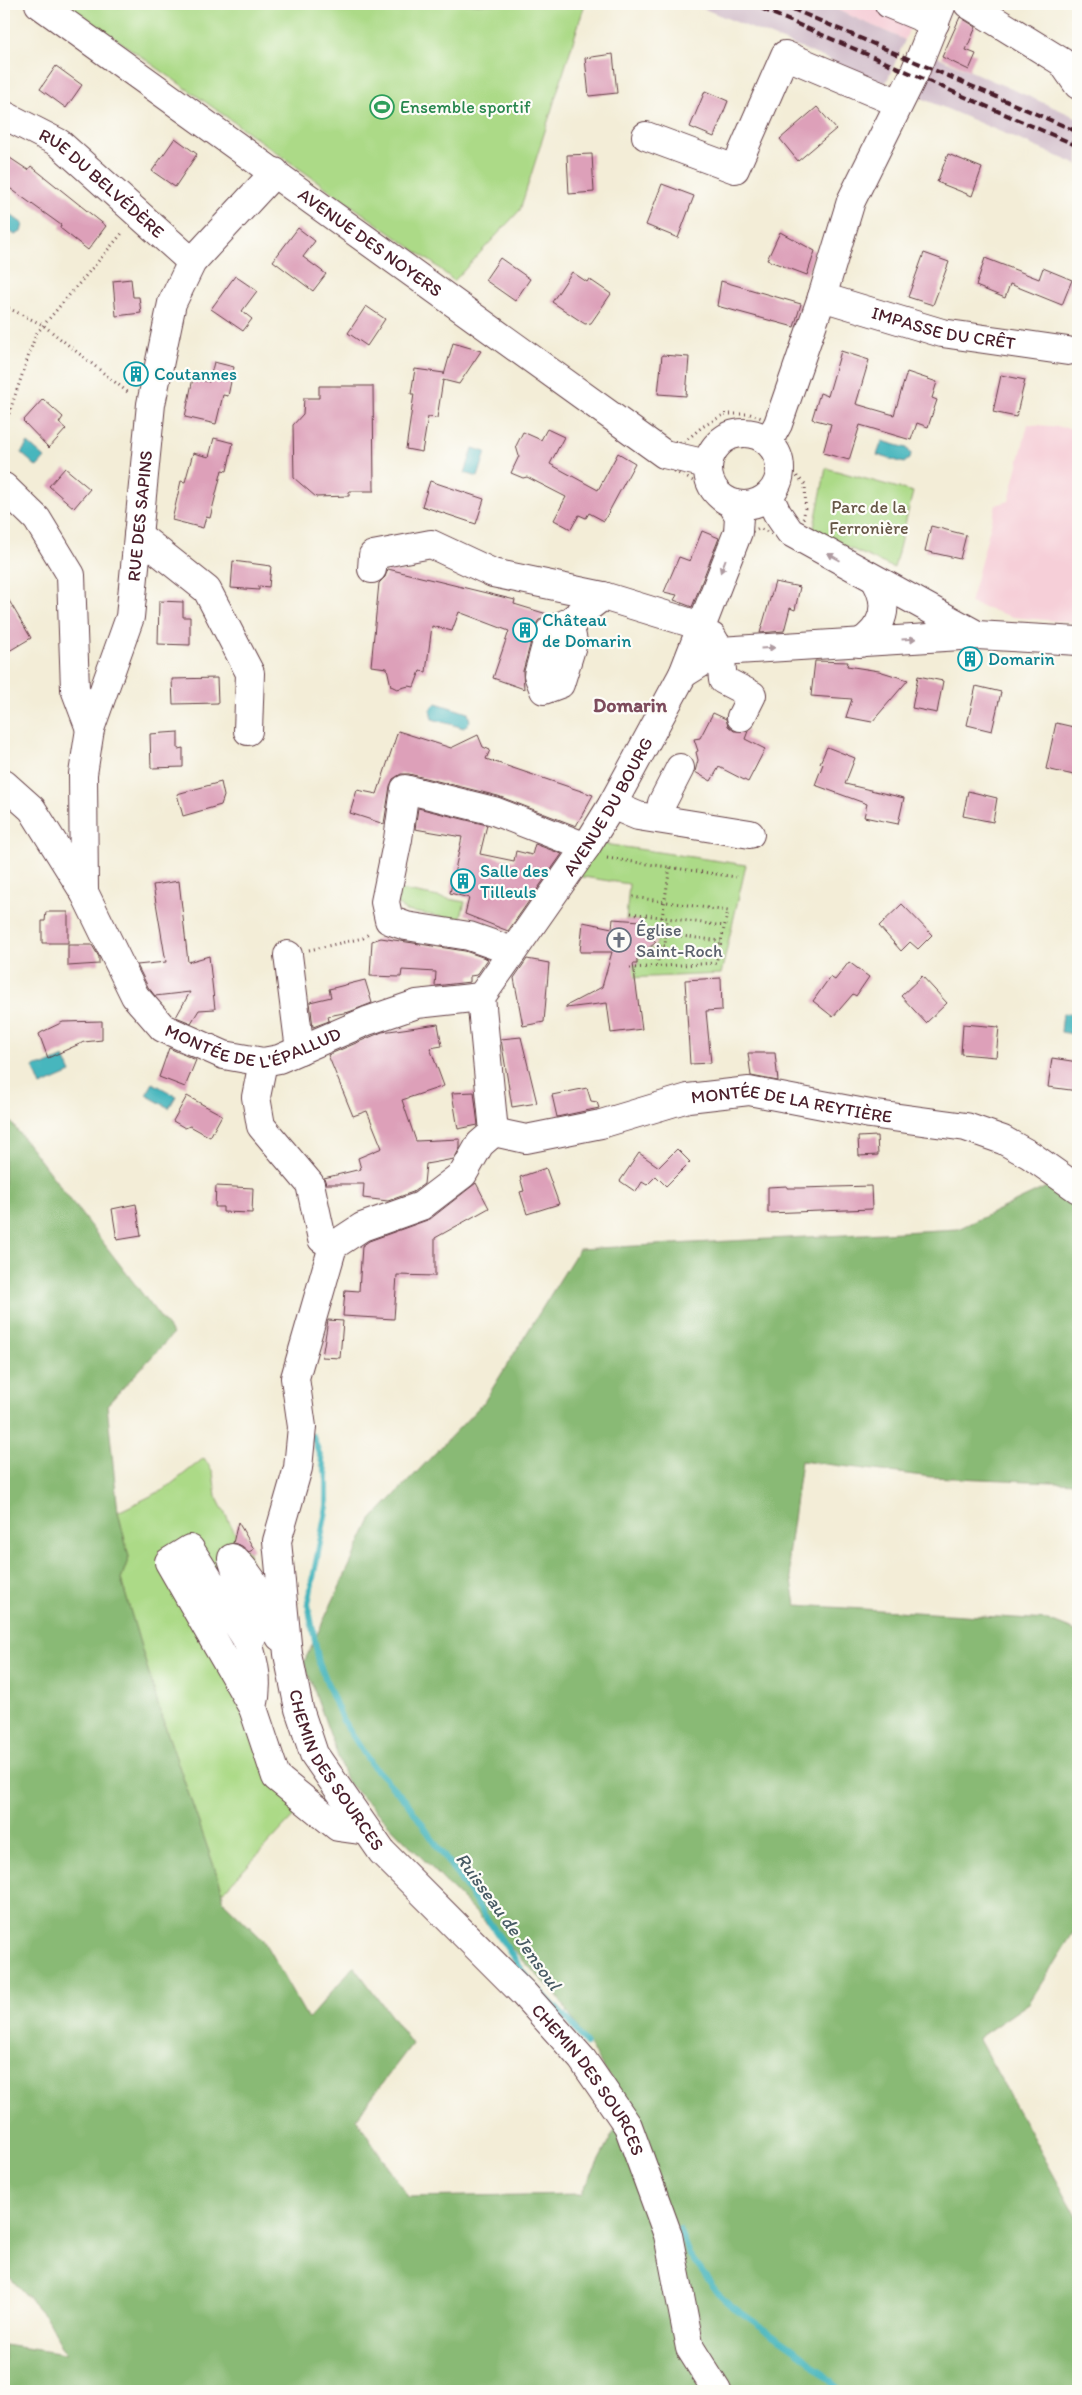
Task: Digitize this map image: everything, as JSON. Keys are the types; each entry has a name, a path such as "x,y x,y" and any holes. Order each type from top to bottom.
{"street":[{"name":"AVENUE DES NOYERS","path":"39,4 275,172 664,454 707,464"},
{"path":"773,433 738,433 724,439 713,450 707,464 709,481 718,496 732,504 752,506 769,496 778,484 780,468 773,433 822,297 851,200 900,103 938,13 889,4"},
{"path":"968,4 1062,62 1078,85"},
{"path":"646,136 735,169 785,55 900,103"},
{"name":"RUE DU BELVÉDÈRE","path":"4,115 59,143 138,216 192,262"},
{"name":"RUE DES SAPINS","path":"84,892 83,774 90,729 130,617 151,404 172,302 192,262 275,172"},
{"name":"IMPASSE DU CRÊT","path":"822,297 942,333 1068,351"},
{"path":"4,486 38,519 71,575 75,690 90,729"},
{"path":"769,496 777,513 794,534"},
{"path":"732,504 739,516 738,532"},
{"path":"738,532 745,527 758,524 794,534 876,581 977,635"},
{"name":"AVENUE DU BOURG","path":"481,997 512,951 596,852 612,805 683,674 738,532"},
{"path":"138,535 207,590 250,673 248,732"},
{"path":"372,569 373,555 432,544 493,573 704,619 720,651 723,680 752,694 741,717"},
{"path":"860,643 874,634 882,617 882,592 876,581"},
{"path":"569,622 604,596"},
{"path":"683,674 720,651 977,635 1078,641"},
{"path":"659,818 662,803 680,768"},
{"name":"MONTÉE DE L'ÉPALLUD","path":"4,784 32,809 84,892 135,996 163,1028 224,1055 262,1062 279,1059 367,1021 417,1004 481,997"},
{"path":"512,951 469,936 406,926 389,920 385,902 398,839 405,789 494,811 596,852"},
{"path":"612,805 638,816 750,834"},
{"path":"288,955 300,1050"},
{"path":"262,1062 256,1097 261,1126 310,1184 322,1239 333,1246 362,1227 421,1206 463,1174 480,1144 494,1132 481,997"},
{"name":"MONTÉE DE LA REYTIÈRE","path":"494,1132 526,1139 601,1124 688,1098 749,1091 870,1114 966,1127 1003,1140 1030,1155 1078,1189"},
{"name":"CHEMIN DES SOURCES","path":"333,1246 295,1378 302,1427 298,1468 277,1541 288,1654 299,1709 314,1754 382,1852 523,1993 582,2059 628,2126 668,2235 690,2348 716,2391"},
{"path":"253,1708 257,1693 256,1666 247,1640 190,1549 169,1562 253,1708 276,1778 338,1827 368,1831"},
{"path":"247,1640 253,1636 254,1628 232,1558 242,1566 253,1582 288,1654"}],"path":[{"path":"4,428 36,334 138,216"},
{"path":"4,306 43,325 141,402 151,404"},
{"path":"725,414 750,414 773,433 788,427 781,449 786,467 805,484 806,515 794,534 791,543 759,528 747,534 730,530 730,518 703,486 656,462 673,442 683,443 702,426 725,414"},
{"path":"596,852 670,867 736,877"},
{"path":"662,918 670,867"},
{"path":"630,968 716,963 728,911 632,897"},
{"path":"631,913 724,926"},
{"path":"657,966 660,945 665,946 668,918"},
{"path":"288,955 363,938 389,920"},
{"path":"666,934 721,940"}],"shaded area":[{"path":"692,4 824,4 905,40 886,83"},
{"path":"824,4 919,4 905,40"},
{"path":"936,56 1078,118 1078,165 919,97"},
{"path":"1028,424 1078,429 1078,623 1013,617 970,603 996,505 1009,501"}],"green space":[{"name":"Ensemble sportif","path":"67,4 585,4 520,210 454,281 434,264"},
{"name":"Parc de la Ferronière","path":"826,468 913,492 894,568 813,532"},
{"path":"597,843 746,865 721,974 626,978 628,964 638,965 638,953 649,948 654,949 657,942 655,938 641,929 641,921 626,920 629,884 577,876"},
{"path":"396,889 465,902 460,920 406,911 396,903"},
{"path":"4,1113 173,1334 107,1405 118,1512 129,1557 121,1579 161,1715 223,1892 222,1900 263,1940 308,2019 354,1966 412,2044 356,2118 408,2197 581,2194 628,2105 555,1993 347,1782 304,1662 371,1520 484,1402 579,1249 958,1229 1078,1172 1078,1483 931,1477 801,1461 788,1556 796,1605 1048,1620 1078,1632 1078,1925 1029,2003 978,2038 1078,2219 1078,2391 4,2391 4,2345 66,2354 46,2317 4,2271"},
{"path":"204,1458 213,1472 216,1496 235,1533 246,1535 253,1577 263,1714 278,1764 311,1798 223,1892 161,1715 121,1579 129,1557 118,1512 165,1489"}],"water":[{"path":"4,210 23,224 21,232 15,235 4,227"},
{"path":"882,441 907,448 911,454 910,458 904,463 877,455"},
{"path":"28,443 45,458 37,467 21,453"},
{"path":"473,448 486,452 478,477 465,473"},
{"path":"436,703 468,713 470,721 464,728 432,719 430,709"},
{"path":"1063,1013 1078,1015 1078,1035 1061,1032"},
{"path":"64,1057 71,1073 41,1086 33,1067 44,1066"},
{"path":"153,1083 176,1096 169,1108 146,1095"}],"building":[{"path":"960,17 976,27 966,50 976,54 969,70 942,57"},
{"path":"613,54 617,93 589,96 585,58"},
{"path":"56,66 82,85 66,108 40,89"},
{"path":"705,91 728,101 714,137 690,127"},
{"path":"817,107 836,129 798,161 780,139"},
{"path":"175,138 197,154 175,187 152,171"},
{"path":"4,154 28,170 31,166 106,226 88,250 60,228 61,225 4,184"},
{"path":"592,154 594,192 569,194 567,155"},
{"path":"948,154 982,168 972,196 937,182"},
{"path":"662,184 694,196 678,238 646,225"},
{"path":"298,228 315,241 303,257 326,274 313,291 273,261"},
{"path":"780,232 815,251 807,275 767,260"},
{"path":"924,253 949,262 933,305 908,297"},
{"path":"500,258 530,279 515,301 485,280"},
{"path":"985,258 1039,279 1043,268 1072,280 1062,305 1010,284 1005,298 976,286"},
{"path":"572,272 587,282 589,279 611,294 591,323 585,324 552,302"},
{"path":"235,276 257,291 242,311 252,319 243,331 211,309"},
{"path":"131,279 133,297 139,297 141,313 116,316 113,281"},
{"path":"721,281 801,304 794,327 717,306"},
{"path":"366,306 385,319 367,346 348,333"},
{"path":"453,343 481,351 459,384 443,380 437,418 428,417 422,452 406,449 414,394 411,394 415,369 444,373 444,375"},
{"path":"841,351 869,360 856,404 894,415 907,372 937,382 932,398 937,400 928,427 917,423 911,440 860,425 849,460 823,453 831,424 812,419 820,393 828,396"},
{"path":"662,355 689,357 686,396 658,394"},
{"path":"214,362 234,367 228,396 223,395 216,424 185,417 193,378 209,382"},
{"path":"1001,375 1025,380 1016,417 993,412"},
{"path":"319,386 373,386 374,491 349,491 349,496 316,497 294,478 293,425 303,414 304,398 319,398"},
{"path":"43,399 63,417 59,423 66,429 49,448 23,421"},
{"path":"547,429 564,437 550,464 598,490 618,453 635,463 604,521 589,513 586,518 579,515 571,529 554,520 566,497 527,477 523,478 511,473 519,456 516,446 523,432 541,440"},
{"path":"214,438 233,443 227,471 222,470 210,518 206,517 203,528 172,520 181,481 185,482 193,453 209,457"},
{"path":"65,468 90,489 74,508 49,486"},
{"path":"430,481 484,499 476,524 422,506"},
{"path":"931,526 966,535 960,559 925,551"},
{"path":"702,531 719,538 692,607 674,600 677,595 664,592 679,557 690,561"},
{"path":"233,561 271,566 269,587 259,586 259,590 231,588"},
{"name":"Château de Domarin","path":"388,569 515,600 514,604 547,614 538,621 535,627 523,671 524,689 493,678 509,631 459,612 452,631 432,626 426,672 420,671 414,687 409,686 397,689 391,686 387,668 371,666 379,583 385,577"},
{"path":"775,582 800,587 795,610 790,608 784,631 760,633"},
{"path":"4,592 31,638 4,654"},
{"path":"159,601 183,602 183,617 190,617 190,645 158,644"},
{"path":"815,661 848,662 847,666 879,671 908,680 872,722 846,717 852,699 811,696"},
{"path":"918,676 943,681 937,713 912,708"},
{"path":"217,678 218,703 173,704 172,679"},
{"path":"976,686 1001,692 992,731 967,725"},
{"path":"713,713 726,719 728,726 734,731 748,731 745,739 765,749 748,782 719,767 711,781 695,772 698,760 696,752 698,751 694,739 700,738"},
{"path":"1056,723 1078,728 1078,757 1074,775 1046,769"},
{"path":"398,731 451,748 478,735 483,747 490,750 486,759 593,795 576,826 498,796 409,774 401,774 393,779 390,786 384,824 350,813 357,790 377,794"},
{"path":"178,732 178,749 183,748 183,767 151,768 150,734"},
{"path":"827,747 855,758 845,784 904,798 898,824 864,817 867,804 815,785 823,764 820,763"},
{"path":"221,782 224,796 221,805 183,816 177,794"},
{"path":"968,791 997,798 993,822 963,816"},
{"path":"418,808 487,825 480,854 514,861 516,851 532,855 535,844 562,854 508,931 465,914 469,898 450,893 462,837 415,829"},
{"path":"179,881 188,962 209,956 215,1009 199,1010 191,1023 176,1017 190,992 155,996 148,987 137,965 166,962 153,885"},
{"path":"902,904 932,935 918,949 910,942 901,951 879,926"},
{"path":"46,912 68,912 68,943 42,943 42,921 45,921"},
{"path":"613,919 641,921 641,927 656,942 637,959 637,964 633,964 642,1029 611,1033 607,1003 566,1008 566,1006 602,987 612,952 580,952 583,922 612,928"},
{"path":"381,938 465,951 488,959 477,975 470,976 470,982 435,986 436,972 402,970 401,977 370,976 372,941"},
{"path":"68,945 92,945 99,957 99,964 68,966"},
{"path":"527,959 549,963 544,1022 523,1026 514,978"},
{"path":"849,962 869,977 856,996 853,994 833,1017 813,1001 830,977 835,980"},
{"path":"922,976 947,1003 926,1023 901,996"},
{"path":"721,978 722,1010 706,1011 711,1063 690,1064 685,980"},
{"path":"365,980 372,1003 349,1012 328,1016 329,1021 313,1027 310,1002 331,997 329,989"},
{"path":"102,1021 102,1040 84,1042 48,1058 39,1034 63,1022"},
{"path":"438,1024 442,1046 430,1048 444,1086 402,1100 416,1141 460,1139 460,1148 454,1159 426,1164 424,1184 413,1192 388,1201 363,1198 364,1184 326,1184 324,1178 361,1169 358,1158 382,1148 367,1111 353,1116 328,1055 382,1032"},
{"path":"963,1024 999,1027 996,1057 961,1054"},
{"path":"521,1037 537,1103 512,1107 501,1039"},
{"path":"169,1048 196,1060 185,1087 159,1077"},
{"path":"748,1053 775,1053 778,1081 751,1076"},
{"path":"1052,1058 1078,1062 1078,1091 1048,1087"},
{"path":"587,1088 591,1101 597,1102 599,1108 557,1117 552,1095"},
{"path":"474,1092 478,1125 458,1129 452,1093"},
{"path":"187,1096 222,1115 210,1137 190,1126 185,1128 173,1121"},
{"path":"877,1136 878,1155 859,1156 858,1137"},
{"path":"677,1149 690,1162 666,1186 656,1176 647,1185 642,1182 636,1192 620,1181 639,1153 659,1167"},
{"path":"546,1168 559,1204 527,1214 520,1192 524,1191 520,1177"},
{"path":"476,1183 489,1208 435,1238 435,1276 397,1275 394,1319 343,1316 345,1290 359,1291 362,1246 369,1241 430,1219"},
{"path":"216,1186 253,1188 252,1213 223,1212 223,1207 215,1207"},
{"path":"787,1186 787,1188 871,1186 872,1209 768,1213 768,1187"},
{"path":"136,1204 141,1236 117,1240 112,1209"},
{"path":"328,1320 343,1321 340,1358 322,1357"},
{"path":"238,1522 254,1549 249,1552 242,1546 233,1543"}],"waterway":[{"name":"Ruisseau de Jensoul","path":"313,1436 327,1476 327,1506 308,1604 319,1663 342,1719 371,1764 407,1802 529,1980 570,2022 586,2044"},
{"name":"Ruisseau de Jensoul","path":"679,2229 689,2254 717,2292 733,2307 802,2355 841,2391"}],"railway":[{"path":"751,4 1078,146"},
{"path":"781,4 1078,132"}],"place":[{"name":"Ensemble sportif","path":"382,107"},
{"name":"Coutannes","path":"136,374"},
{"name":"Château de Domarin","path":"525,630"},
{"name":"Domarin","path":"970,659"},
{"name":"Salle des Tilleuls","path":"463,881"},
{"name":"Église Saint-Roch","path":"619,940"}],"district":[{"name":"Domarin","path":"630,705"}]}
